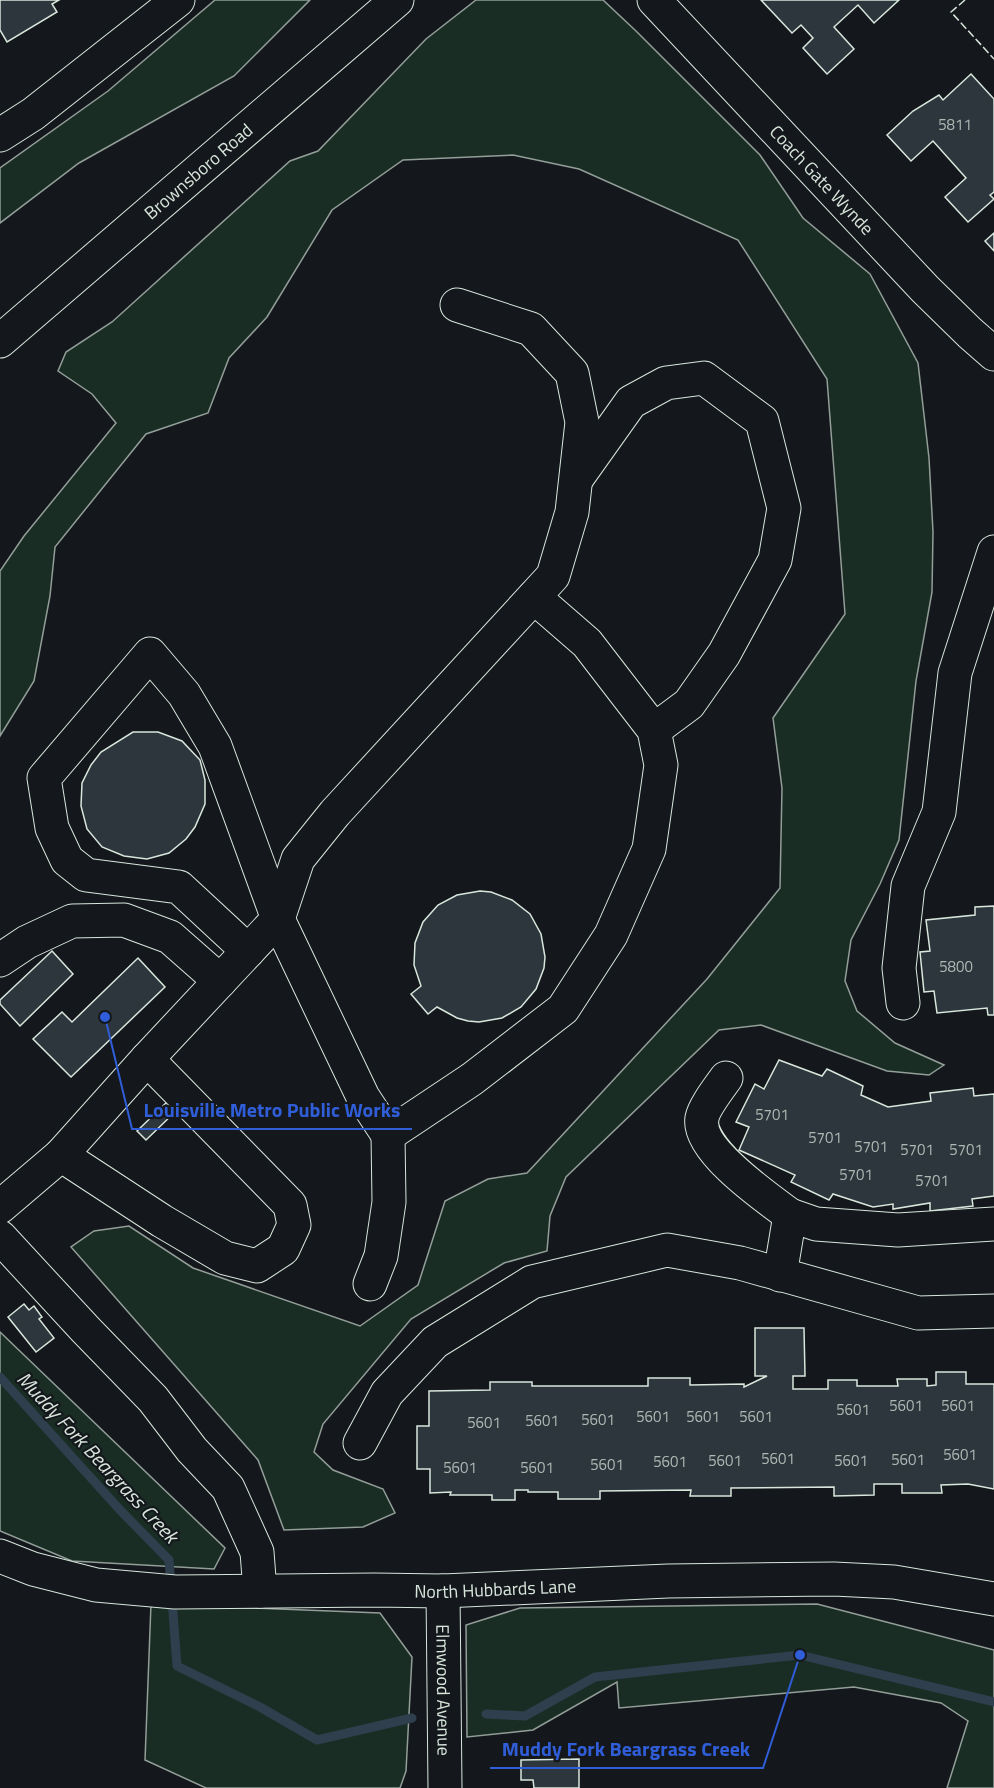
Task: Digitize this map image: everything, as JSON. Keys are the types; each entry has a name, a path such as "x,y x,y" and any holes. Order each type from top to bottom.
{"street":[{"path":"0,135 33,114 178,0"},
{"name":"Brownsboro Road","path":"0,341 397,0"},
{"name":"Coach Gate Wynde","path":"654,0 925,289 994,354"},
{"path":"0,1207 61,1155 278,919 298,859 335,813 553,576 572,512 582,422 572,373 531,329 457,305"},
{"path":"576,479 631,402 666,383 704,378 762,422 784,507 775,560 724,654 688,704 654,730"},
{"path":"903,1003 899,968 908,886 939,812 955,673 994,552"},
{"path":"388,1135 472,1079 563,1009 611,935 649,849 661,765 654,730 587,644 534,597"},
{"path":"248,951 179,887 86,874 67,860 52,828 44,778 150,654 184,694 215,746 278,919 363,1097 388,1135 389,1202 381,1256 370,1284"},
{"path":"0,960 27,942 72,921 124,920 170,937 220,981"},
{"path":"61,1155 162,1221 225,1258 257,1266 283,1249 294,1225 290,1205 147,1059"},
{"path":"726,1078 702,1116 702,1127 709,1141 735,1174 790,1215 816,1224 898,1230 994,1224"},
{"path":"780,1275 790,1215"},
{"path":"0,1237 153,1399 192,1450 228,1488 257,1552 260,1591"},
{"path":"360,1443 387,1393 435,1342 532,1282 667,1250 740,1263 918,1313 994,1311"},
{"name":"North Hubbards Lane","path":"0,1556 33,1569 96,1585 194,1592 443,1591 668,1581 834,1579 894,1582 994,1599"},
{"name":"Elmwood Avenue","path":"443,1591 445,1788"}],"green space":[{"path":"215,0 310,0 234,76 79,163 0,223 0,168 108,91"},
{"path":"476,0 603,0 760,155 803,218 870,274 918,363 929,458 933,532 932,592 916,681 899,840 880,884 851,940 845,981 857,1011 895,1043 944,1065 929,1075 887,1071 761,1025 719,1030 566,1177 550,1216 547,1251 504,1263 411,1319 323,1424 314,1452 333,1470 383,1489 395,1513 363,1527 284,1530 258,1460 71,1247 94,1231 129,1226 193,1268 360,1326 418,1285 445,1201 488,1179 527,1173 707,979 780,888 782,788 773,718 845,614 827,379 738,240 579,169 513,155 403,160 332,210 267,317 229,358 208,413 146,434 55,547 50,596 34,681 0,736 0,571 24,536 116,423 92,394 58,371 66,352 112,322 290,161 318,151 426,39"},
{"path":"0,1332 225,1548 214,1569 72,1561 0,1531"},
{"path":"151,1604 380,1613 412,1657 406,1771 400,1788 206,1788 145,1760"},
{"path":"817,1604 994,1650 994,1788 947,1788 968,1721 941,1703 854,1687 619,1708 617,1682 533,1730 467,1737 466,1625 520,1608"}],"building":[{"path":"0,0 59,0 52,4 57,12 7,42 0,30"},
{"path":"761,0 899,0 874,23 858,5 834,27 854,49 827,74 803,48 813,38 801,25 792,33"},
{"path":"971,74 994,99 994,192 990,195 994,199 968,222 945,197 966,178 933,141 911,161 887,135 913,111 939,95 943,100"},
{"path":"994,233 994,251 985,241"},
{"path":"133,732 158,732 182,741 200,760 205,780 205,804 195,827 186,839 169,853 147,859 124,856 102,847 87,829 81,806 82,783 91,765 101,752"},
{"path":"480,891 491,892 512,900 530,914 541,934 545,957 544,968 536,989 521,1007 502,1018 479,1022 468,1021 437,1007 428,1014 411,994 421,986 414,965 415,943 423,922 438,905 457,895"},
{"path":"994,906 994,1015 988,1015 987,1008 937,1013 934,991 924,992 920,952 930,951 926,920 975,915 975,907"},
{"path":"52,951 73,974 20,1026 0,1004 0,1000"},
{"path":"138,958 165,987 71,1077 33,1039 62,1012 72,1022"},
{"path":"779,1060 822,1076 827,1069 863,1086 861,1095 888,1107 931,1101 930,1093 973,1088 974,1096 994,1094 994,1196 972,1199 973,1206 930,1211 930,1203 893,1209 893,1204 873,1207 833,1194 829,1200 791,1182 795,1175 739,1150 749,1127 736,1122 755,1084 764,1089"},
{"path":"168,1101 177,1110 146,1140 137,1131"},
{"path":"24,1304 29,1310 34,1306 42,1317 39,1319 54,1338 36,1352 8,1317"},
{"path":"755,1328 804,1328 805,1376 793,1376 793,1389 828,1389 828,1380 857,1380 857,1386 898,1386 897,1379 927,1379 927,1386 936,1385 936,1372 966,1372 966,1384 994,1384 994,1489 968,1484 941,1485 942,1493 902,1493 902,1484 874,1484 874,1495 834,1496 834,1487 731,1488 731,1496 690,1496 691,1490 600,1491 600,1499 558,1499 558,1492 515,1490 515,1500 492,1500 492,1495 430,1493 430,1469 417,1469 417,1426 429,1426 429,1391 490,1390 490,1382 532,1382 532,1386 648,1386 648,1378 690,1378 690,1385 744,1384 744,1387 767,1376 755,1376"},
{"path":"579,1759 579,1788 534,1788 533,1780 521,1780 521,1760"}],"waterway":[{"name":"Muddy Fork Beargrass Creek","path":"0,1377 120,1510 169,1560 177,1666 260,1707 317,1740 412,1718"},
{"name":"Muddy Fork Beargrass Creek","path":"486,1714 525,1716 595,1677 800,1655 994,1702"}],"fence":[{"path":"965,0 951,12 994,59"}],"place":[{"name":"Louisville Metro Public Works","path":"105,1017"},
{"name":"Muddy Fork Beargrass Creek","path":"800,1655"}]}
